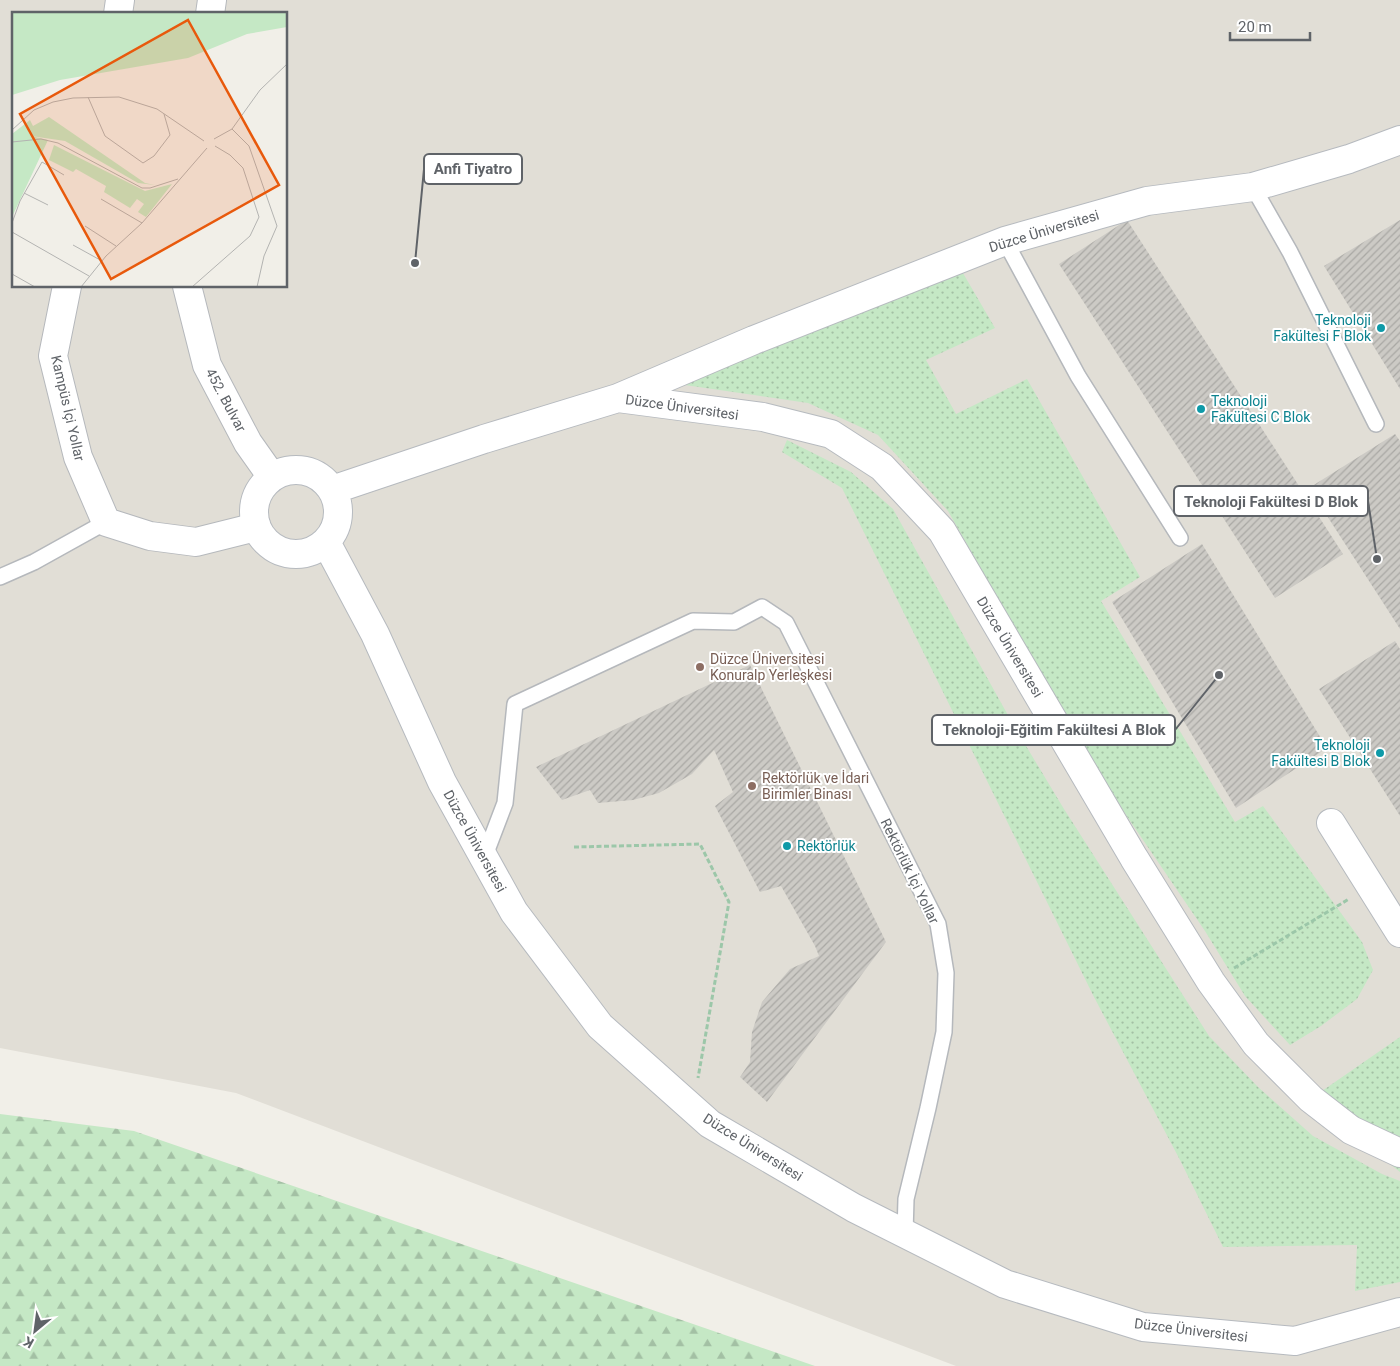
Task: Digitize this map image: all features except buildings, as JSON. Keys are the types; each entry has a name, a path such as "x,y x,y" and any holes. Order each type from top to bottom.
{"street":[{"name":"Düzce Üniversitesi","path":"332,490 484,439 618,398 754,340 1006,242 1147,201 1253,187 1398,145"},
{"name":"Kampüs İçi Yollar","path":"67,288 53,356 78,457 106,522"},
{"name":"452. Bulvar","path":"188,288 207,365 248,443 272,477"},
{"name":"Düzce Üniversitesi","path":"618,398 763,418 831,434 882,467 942,531 1134,858 1211,982 1256,1044 1310,1099 1351,1130 1400,1152"},
{"path":"298,470 311,473 323,480 332,490 337,502 338,517 334,531 326,542 314,550 300,554 285,553 269,544 262,537 256,525 254,512 256,498 262,486 272,477 284,471 298,470"},
{"path":"106,522 150,536 196,542 252,528 256,525"},
{"name":"Düzce Üniversitesi","path":"326,542 376,634 442,782 514,912 600,1026 710,1124 854,1208 1005,1284 1143,1327 1295,1341 1400,1312"},
{"path":"1331,822 1400,932"}],"lane":[{"path":"1253,187 1290,252 1376,424"},
{"path":"1006,242 1078,376 1180,538"},
{"path":"0,577 34,562 106,522"},
{"name":"Rektörlük İçi Yollar","path":"484,858 505,803 515,704 693,621 734,622 762,607 786,623 938,924 946,973 944,1032 906,1199 905,1233"}],"path":[{"path":"574,846 700,844 729,902 693,1108"},
{"path":"1211,982 1371,886"}],"shaded area":[{"name":"Düzce Üniversitesi Konuralp Yerleşkesi","path":"0,0 1400,0 1400,1366 956,1366 236,1093 0,1048"}],"green space":[{"path":"960,268 995,328 926,360 956,414 1027,379 1140,577 1101,601 1235,822 1263,806 1362,942 1373,970 1357,999 1321,1026 1290,1045 1245,996 1205,931 1124,812 1026,648 948,511 878,435 808,403 678,384"},
{"path":"787,440 851,472 893,509 1014,726 1064,809 1209,1036 1258,1087 1313,1136 1382,1174 1400,1181 1400,1282 1355,1291 1357,1245 1223,1247 1180,1160 1094,997 842,488 782,452"},
{"path":"1400,1037 1400,1172 1309,1100"},
{"path":"0,1114 134,1131 815,1366 0,1366"}],"place":[{"name":"Anfi Tiyatro","path":"415,263"},
{"name":"Teknoloji Fakültesi F Blok","path":"1381,328"},
{"name":"Teknoloji Fakültesi C Blok","path":"1201,409"},
{"name":"Teknoloji Fakültesi D Blok","path":"1377,559"},
{"name":"Düzce Üniversitesi Konuralp Yerleşkesi","path":"700,667"},
{"name":"Teknoloji-Eğitim Fakültesi A Blok","path":"1219,675"},
{"name":"Teknoloji Fakültesi B Blok","path":"1380,753"},
{"name":"Rektörlük ve İdari Birimler Binası","path":"752,786"},
{"name":"Rektörlük","path":"787,846"}]}
